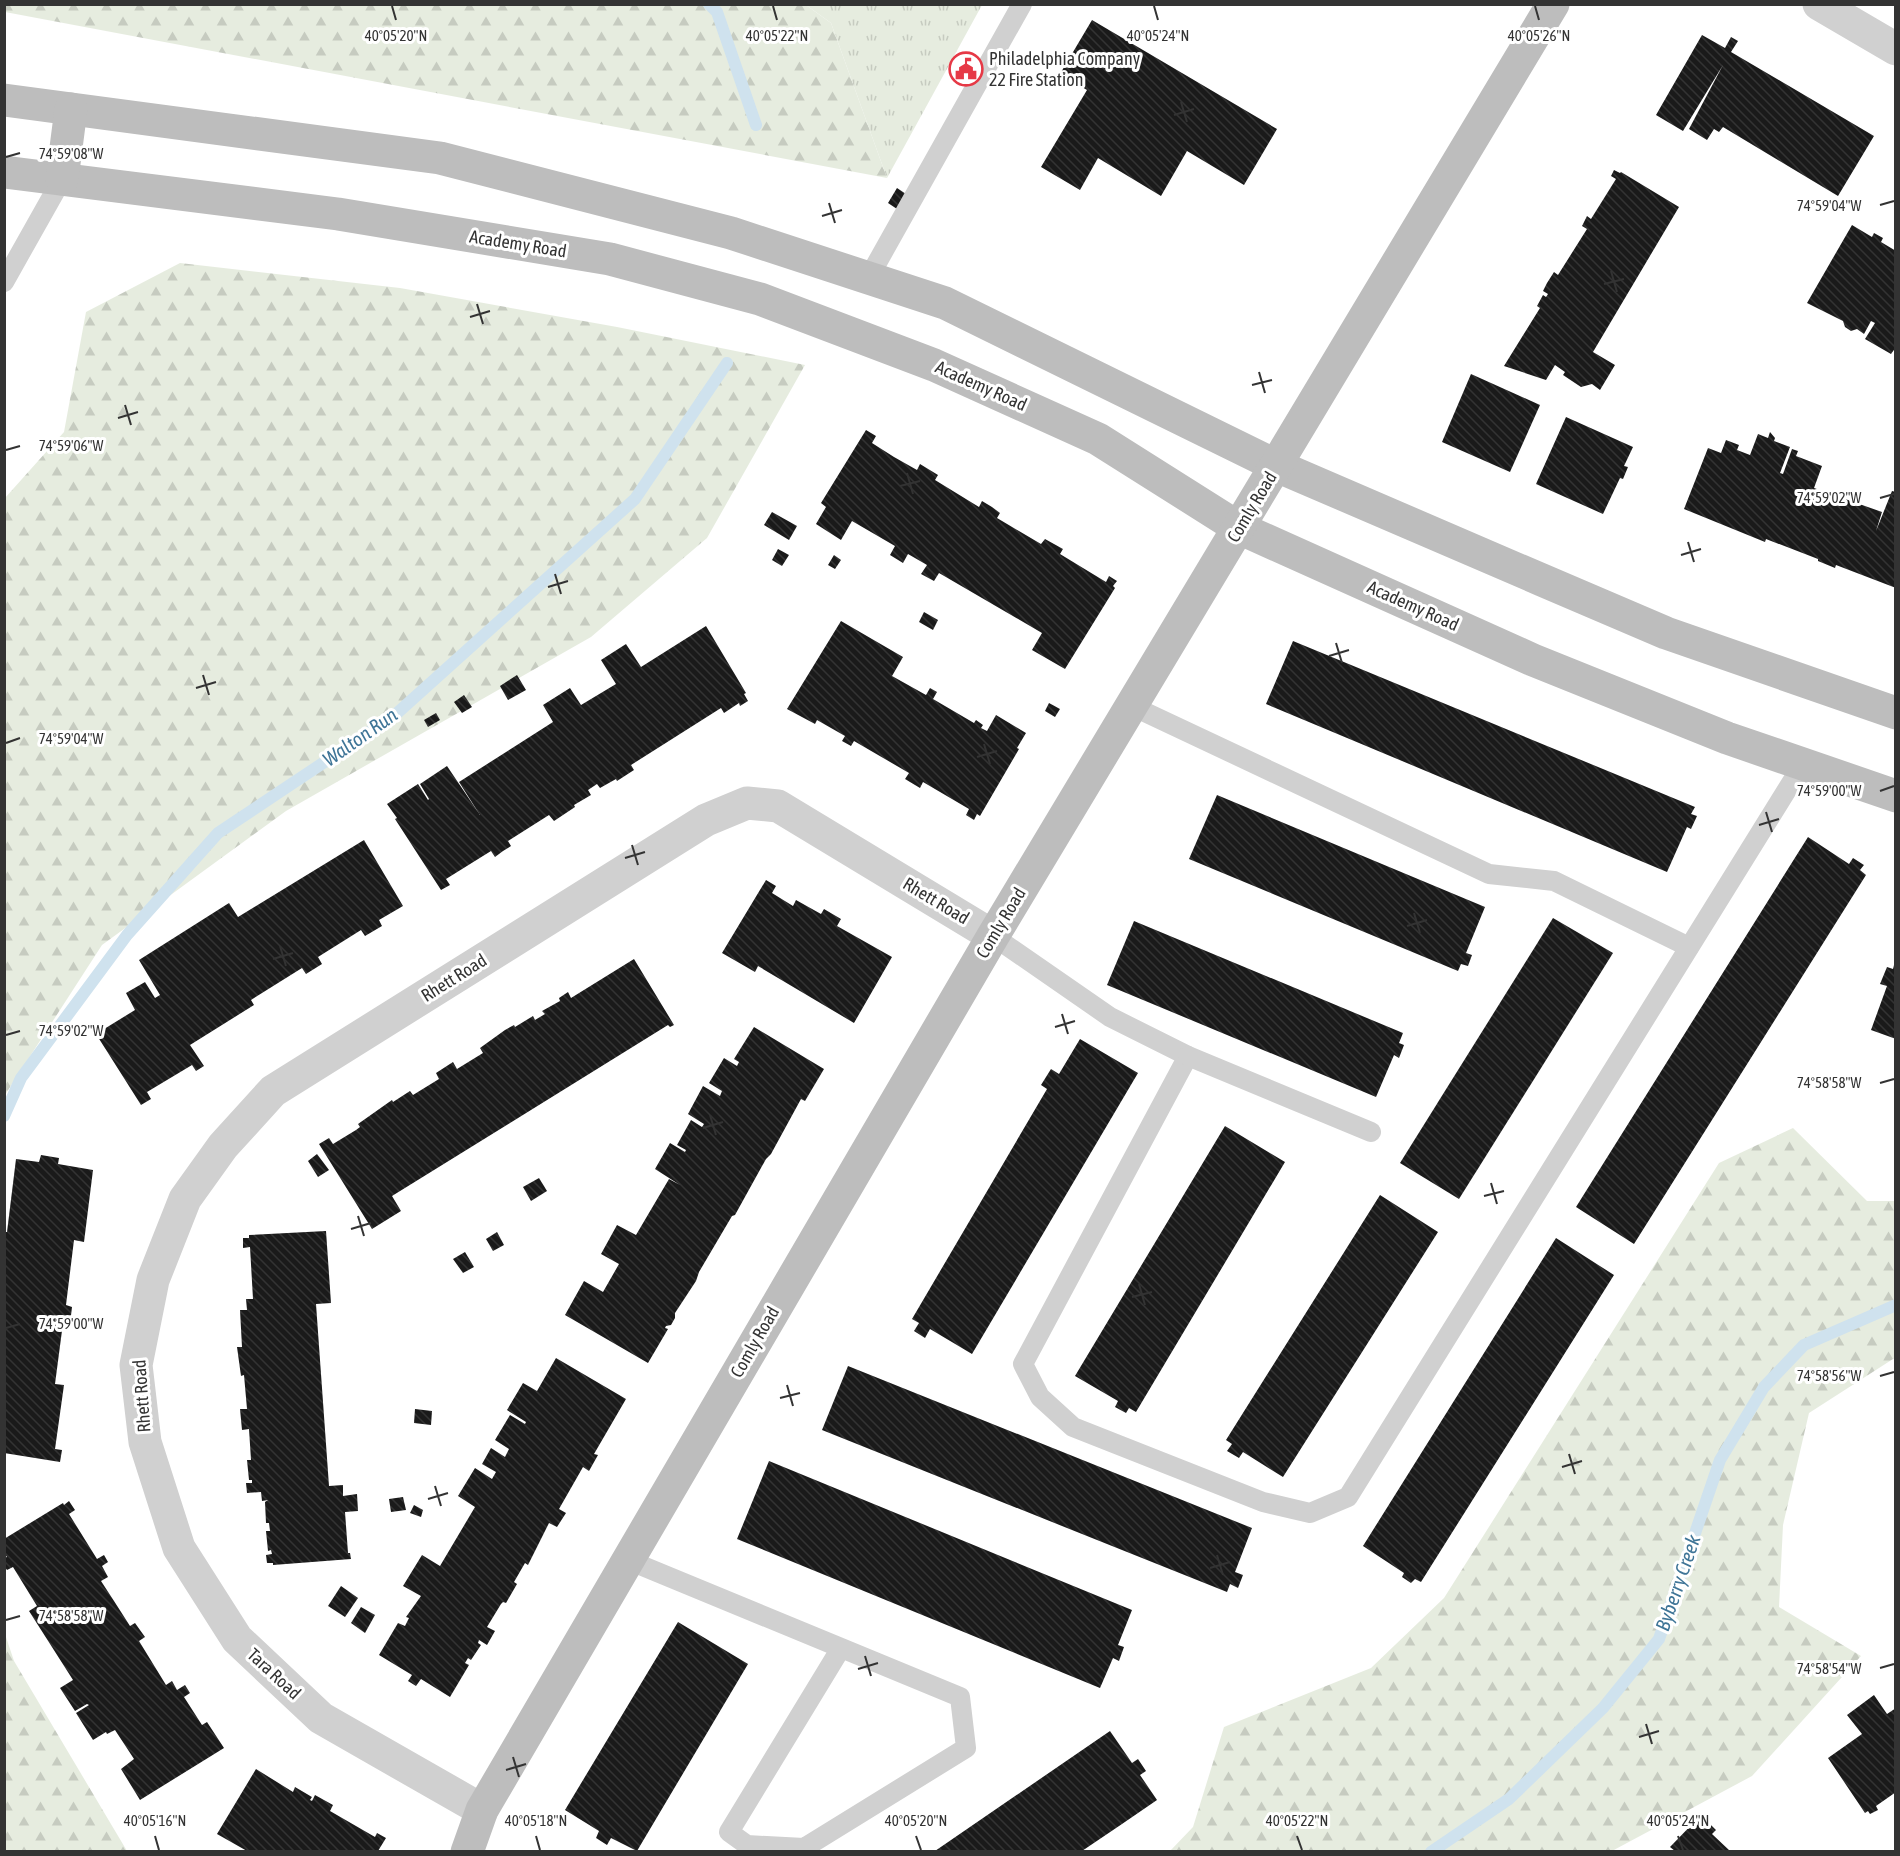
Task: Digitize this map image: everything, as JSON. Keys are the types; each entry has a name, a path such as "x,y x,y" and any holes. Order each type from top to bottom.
{"main road":[{"name":"Comly Road","path":"467,1851 482,1810 993,936 1553,4"},
{"path":"4,100 440,158 731,232 945,303 1277,466 1666,633 1896,713"},
{"path":"62,179 71,109"},
{"name":"Academy Road","path":"4,172 338,214 610,259 760,299 934,365 1098,439 1239,528 1533,660 1727,738 1896,796"}],"street":[{"path":"1819,4 1896,49"},
{"name":"Rhett Road","path":"151,1462 145,1442 136,1365 153,1280 185,1198 223,1146 273,1091 706,820 747,803 778,806 993,936"},
{"name":"Tara Road","path":"151,1462 179,1548 237,1639 321,1718 482,1810"}],"lane":[{"path":"869,277 1022,4"},
{"path":"4,282 62,179"},
{"path":"1132,706 1489,874 1554,881 1689,948"},
{"path":"1188,1056 1023,1364 1040,1398 1073,1427 1263,1502 1310,1513 1348,1497 1803,764"},
{"path":"993,936 1110,1017 1188,1056 1371,1132"},
{"path":"628,1560 960,1697 966,1748 804,1848 747,1845 729,1832 841,1648"}],"green space":[{"path":"4,5 806,5 831,23 887,178 5,12"},
{"path":"806,5 982,5 887,178 831,23"},
{"path":"180,263 400,288 617,327 805,365 707,538 591,637 286,811 102,945 5,1095 5,498 64,432 86,312"},
{"path":"1793,1128 1867,1201 1895,1201 1895,1359 1809,1413 1783,1525 1779,1607 1861,1656 1752,1776 1612,1851 1170,1851 1193,1827 1224,1727 1371,1668 1444,1598 1719,1163"},
{"path":"4,1631 14,1661 127,1851 5,1851"}],"building":[{"path":"1092,20 1277,129 1244,185 1187,151 1161,196 1098,158 1080,190 1041,167 1087,90 1060,74"},
{"path":"1702,35 1725,48 1731,37 1738,41 1731,52 1874,136 1838,196 1723,127 1719,132 1714,129 1707,140 1689,129 1723,65 1683,131 1656,115"},
{"path":"1614,170 1679,207 1593,352 1615,365 1600,390 1592,384 1581,387 1563,375 1565,372 1555,365 1546,380 1504,366 1540,308 1537,306 1543,295 1546,297 1548,294 1543,291 1547,283 1554,272 1558,275 1587,229 1582,226 1587,216 1591,219 1616,179 1611,176"},
{"path":"897,188 909,196 900,211 888,203"},
{"path":"1852,225 1872,237 1874,233 1883,238 1881,242 1896,251 1896,347 1891,354 1865,339 1875,323 1871,321 1864,334 1857,329 1851,331 1845,327 1843,321 1807,303"},
{"path":"1471,374 1540,405 1510,472 1442,442"},
{"path":"1566,417 1633,447 1624,466 1628,467 1623,479 1620,478 1603,514 1536,484"},
{"path":"866,430 876,436 872,443 894,457 917,470 920,464 938,475 935,480 979,507 982,501 992,507 1000,513 997,518 1041,544 1045,539 1063,549 1060,554 1106,582 1109,576 1117,581 1113,586 1115,588 1065,669 1032,650 1042,633 939,573 934,581 921,574 927,565 908,554 903,563 890,555 895,546 852,521 841,540 816,524 826,507 821,503"},
{"path":"1770,432 1775,438 1774,441 1790,447 1780,473 1783,474 1792,449 1798,451 1796,456 1822,466 1814,488 1882,512 1876,531 1892,491 1896,492 1896,588 1836,565 1835,568 1766,539 1765,542 1684,509 1708,448 1721,453 1726,440 1739,445 1737,450 1750,455 1758,434 1768,438"},
{"path":"772,512 797,526 789,540 764,525"},
{"path":"778,549 789,555 782,566 772,560"},
{"path":"834,555 841,560 835,569 828,565"},
{"path":"924,612 938,620 933,630 919,622"},
{"path":"841,621 903,657 892,676 926,695 930,688 937,692 933,699 974,723 976,720 983,725 981,728 987,731 996,715 1026,733 980,816 977,814 974,820 966,815 969,809 923,782 920,788 905,779 909,773 854,741 851,746 842,741 845,736 817,720 815,724 787,709"},
{"path":"706,626 746,693 744,694 748,701 740,706 739,703 724,713 721,708 631,765 634,770 617,781 616,779 600,788 597,784 588,790 591,795 574,805 575,807 554,821 549,815 508,841 511,846 495,857 491,851 446,879 450,885 441,890 387,804 418,784 428,800 420,784 447,766 480,815 459,782 553,722 543,705 570,688 581,705 616,684 601,660 626,644 641,667"},
{"path":"1293,641 1695,807 1691,814 1697,816 1691,829 1687,827 1667,872 1266,704"},
{"path":"517,675 526,690 508,700 500,686"},
{"path":"464,695 472,707 462,713 454,702"},
{"path":"1049,703 1060,709 1055,717 1045,711"},
{"path":"436,713 440,720 428,727 424,720"},
{"path":"1217,795 1485,907 1466,953 1472,955 1468,966 1461,964 1458,971 1189,859"},
{"path":"1808,837 1849,864 1853,858 1864,865 1860,870 1866,875 1634,1244 1576,1207"},
{"path":"364,840 403,906 379,920 382,926 365,936 361,930 318,957 322,964 306,974 302,968 251,1000 254,1005 190,1045 204,1066 196,1071 192,1065 147,1092 151,1099 141,1105 96,1034 135,1010 126,993 145,982 155,998 160,995 139,960 229,903 238,917"},
{"path":"766,880 776,886 772,893 793,906 796,900 821,914 824,909 841,919 837,926 892,957 854,1023 758,966 755,972 722,953"},
{"path":"1553,918 1613,953 1459,1199 1400,1163"},
{"path":"1134,921 1403,1033 1399,1043 1404,1045 1399,1058 1394,1055 1376,1097 1107,985"},
{"path":"634,959 674,1025 670,1027 668,1025 392,1196 401,1211 372,1229 319,1144 329,1138 333,1144 356,1130 360,1127 358,1124 392,1100 393,1102 410,1091 413,1095 439,1079 436,1073 453,1062 457,1069 483,1053 480,1048 505,1030 533,1016 535,1020 545,1014 542,1011 560,1001 559,998 568,992 571,998"},
{"path":"1895,961 1896,1039 1871,1030 1887,986 1880,984 1887,967 1893,969"},
{"path":"754,1027 824,1069 805,1101 801,1099 771,1154 675,1313 671,1325 666,1326 665,1328 668,1329 648,1363 565,1315 584,1281 603,1292 619,1264 601,1254 617,1225 636,1235 669,1179 680,1185 655,1169 670,1143 685,1152 686,1150 677,1145 691,1120 702,1127 704,1124 688,1114 703,1086 720,1096 722,1091 709,1083 724,1058 737,1066 739,1062 734,1059"},
{"path":"1080,1039 1138,1073 972,1354 930,1329 925,1338 914,1331 919,1323 912,1319 1047,1089 1041,1085 1051,1069 1059,1074"},
{"path":"1225,1126 1285,1162 1136,1412 1129,1408 1126,1413 1115,1407 1118,1401 1075,1376"},
{"path":"317,1154 329,1170 318,1177 308,1161"},
{"path":"41,1155 59,1158 58,1164 93,1170 84,1242 74,1240 66,1305 72,1307 70,1324 63,1323 55,1384 64,1385 55,1449 62,1450 60,1462 4,1453 4,1232 7,1232 16,1159 39,1162"},
{"path":"539,1178 547,1191 531,1201 523,1187"},
{"path":"1380,1195 1438,1232 1283,1477 1243,1452 1239,1458 1227,1451 1232,1444 1226,1440"},
{"path":"326,1231 331,1303 316,1304 329,1486 343,1485 343,1496 357,1494 358,1511 345,1512 348,1553 351,1559 273,1565 273,1563 267,1563 266,1555 272,1554 271,1550 268,1551 266,1531 270,1531 269,1523 266,1523 265,1502 268,1500 262,1501 261,1492 247,1493 246,1483 252,1483 252,1480 249,1480 247,1460 251,1460 249,1429 242,1430 240,1409 247,1409 244,1375 241,1376 237,1347 242,1347 240,1310 247,1310 246,1299 253,1299 250,1247 243,1248 243,1238 249,1238 249,1235"},
{"path":"497,1232 504,1245 493,1251 486,1239"},
{"path":"1556,1238 1614,1275 1421,1582 1415,1579 1411,1583 1402,1577 1404,1573 1363,1546"},
{"path":"465,1252 474,1267 463,1273 453,1259"},
{"path":"556,1358 626,1399 594,1454 598,1455 589,1471 583,1467 559,1509 566,1513 557,1527 549,1523 528,1565 525,1563 514,1582 517,1584 506,1603 501,1604 487,1627 495,1631 487,1645 479,1640 478,1643 481,1645 471,1660 468,1658 465,1663 469,1665 450,1697 421,1679 416,1686 408,1681 412,1675 379,1655 398,1623 405,1626 409,1618 406,1617 421,1596 403,1586 422,1555 440,1566 475,1507 458,1496 475,1468 492,1479 496,1472 482,1464 491,1448 505,1457 509,1449 495,1440 510,1415 525,1424 526,1422 507,1410 523,1383 537,1391"},
{"path":"848,1366 1252,1528 1235,1572 1243,1575 1238,1588 1230,1584 1227,1592 822,1430"},
{"path":"415,1409 432,1411 431,1425 414,1423"},
{"path":"769,1461 1132,1610 1118,1645 1124,1647 1119,1661 1113,1658 1100,1688 737,1539"},
{"path":"403,1497 406,1510 391,1512 389,1499"},
{"path":"69,1501 75,1510 69,1514 97,1559 104,1555 108,1562 102,1566 108,1577 101,1581 130,1626 135,1623 145,1637 139,1641 166,1685 172,1681 177,1690 185,1685 190,1693 184,1697 202,1725 207,1722 224,1748 140,1800 121,1769 134,1759 115,1730 107,1734 106,1732 93,1740 76,1713 89,1705 75,1711 60,1688 73,1680 29,1611 37,1606 13,1567 7,1570 4,1566 4,1558 7,1557 4,1553 4,1539"},
{"path":"414,1505 423,1510 421,1517 410,1513"},
{"path":"341,1586 358,1598 345,1617 328,1606"},
{"path":"361,1607 375,1615 365,1633 351,1623"},
{"path":"678,1622 748,1664 637,1851 611,1838 607,1845 596,1838 599,1831 565,1810"},
{"path":"1874,1695 1887,1714 1896,1708 1896,1792 1876,1806 1878,1810 1870,1814 1868,1811 1865,1813 1828,1758 1862,1734 1847,1715"},
{"path":"1110,1731 1132,1763 1138,1759 1146,1771 1140,1775 1157,1800 1082,1851 935,1851"},
{"path":"256,1769 293,1792 295,1787 312,1797 310,1800 312,1801 315,1795 333,1805 330,1811 375,1837 377,1833 386,1838 378,1851 247,1851 217,1834"},
{"path":"1701,1815 1716,1830 1712,1834 1730,1851 1675,1851 1670,1847"}],"waterway":[{"name":"Walton Run","path":"709,4 717,12 756,125"},
{"name":"Walton Run","path":"4,1116 21,1078 127,935 218,833 395,715 635,499 727,363"},
{"name":"Byberry Creek","path":"1431,1852 1509,1799 1603,1708 1659,1639 1720,1460 1764,1387 1804,1345 1896,1305"}],"place":[{"name":"Philadelphia Company 22 Fire Station","path":"966,69"}]}
